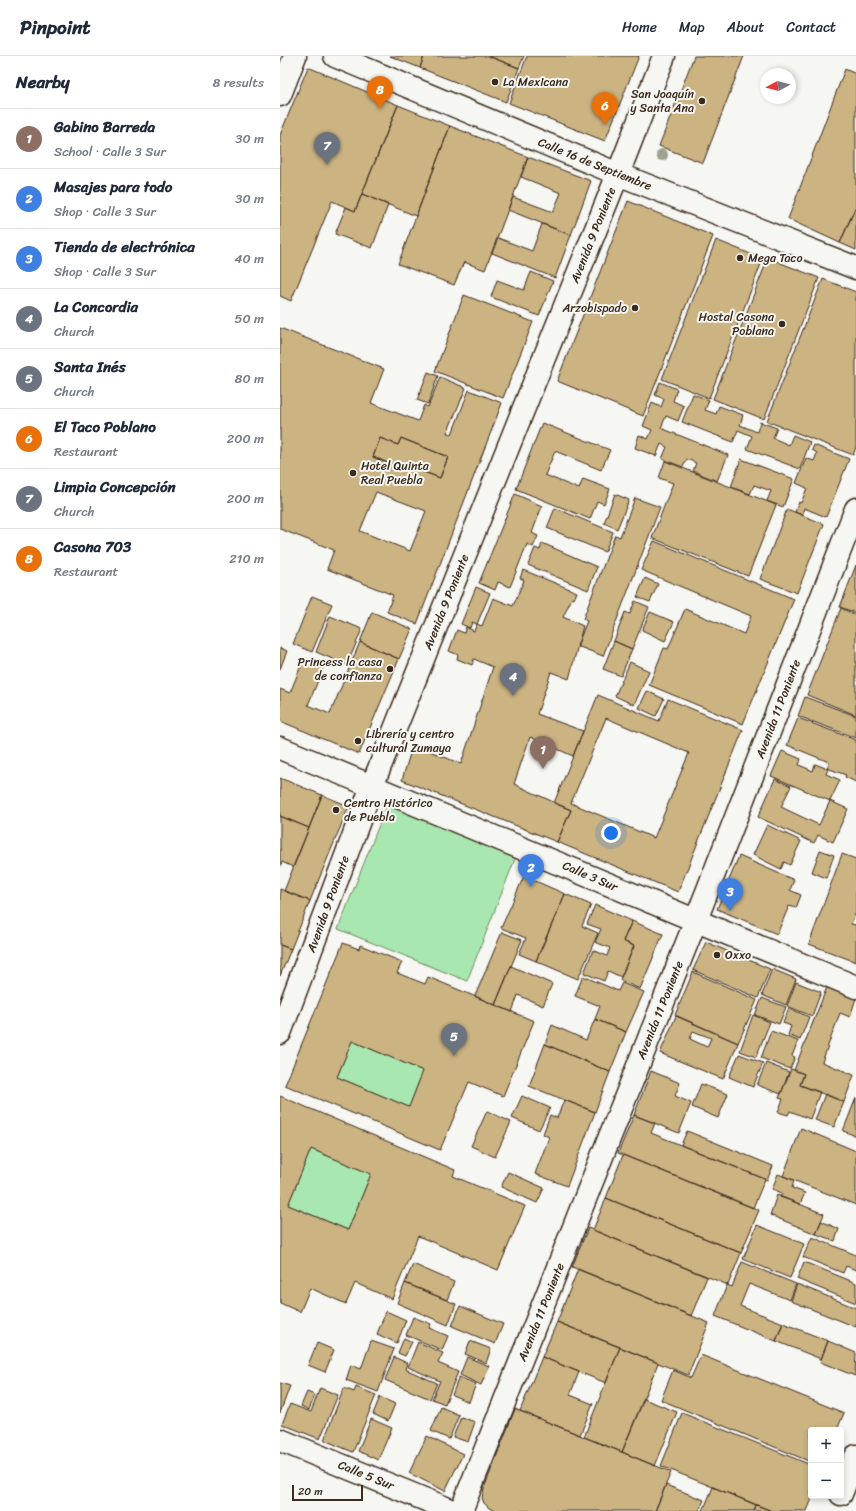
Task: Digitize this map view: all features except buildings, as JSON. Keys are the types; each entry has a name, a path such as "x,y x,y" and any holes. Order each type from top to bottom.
{"street":[{"path":"280,95 295,56"},
{"name":"Calle 16 de Septiembre","path":"335,56 618,174 856,268"},
{"name":"Avenida 9 Poniente","path":"280,1033 372,786 664,56"},
{"name":"Avenida 11 Poniente","path":"462,1511 696,920 856,509"},
{"name":"Calle 3 Sur","path":"280,748 856,987"},
{"name":"Calle 5 Sur","path":"280,1440 452,1511"},
{"path":"844,1487 856,1456"},
{"path":"834,1511 839,1499"}],"green space":[{"path":"390,797 519,849 467,981 338,929"},
{"path":"352,1041 423,1071 409,1107 337,1077"},
{"path":"311,1149 371,1174 348,1230 288,1205"}],"place":[{"name":"La Mexicana","path":"495,82"},
{"name":"San Joaquín y Santa Ana","path":"702,101"},
{"name":"Casona 703","path":"380,109"},
{"name":"El Taco Poblano","path":"605,125"},
{"name":"Limpia Concepción","path":"327,165"},
{"name":"Mega Taco","path":"740,258"},
{"name":"Arzobispado","path":"635,308"},
{"name":"Hostal Casona Poblana","path":"782,324"},
{"name":"Hotel Quinta Real Puebla","path":"353,473"},
{"name":"Princess la casa de confianza","path":"390,669"},
{"name":"La Concordia","path":"513,696"},
{"name":"Librería y centro cultural Zumaya","path":"358,741"},
{"name":"Gabino Barreda","path":"543,769"},
{"name":"Centro Histórico de Puebla","path":"336,810"},
{"name":"Masajes para todo","path":"531,887"},
{"name":"Tienda de electrónica","path":"730,911"},
{"name":"Oxxo","path":"717,955"},
{"name":"Santa Inés","path":"454,1056"}]}
